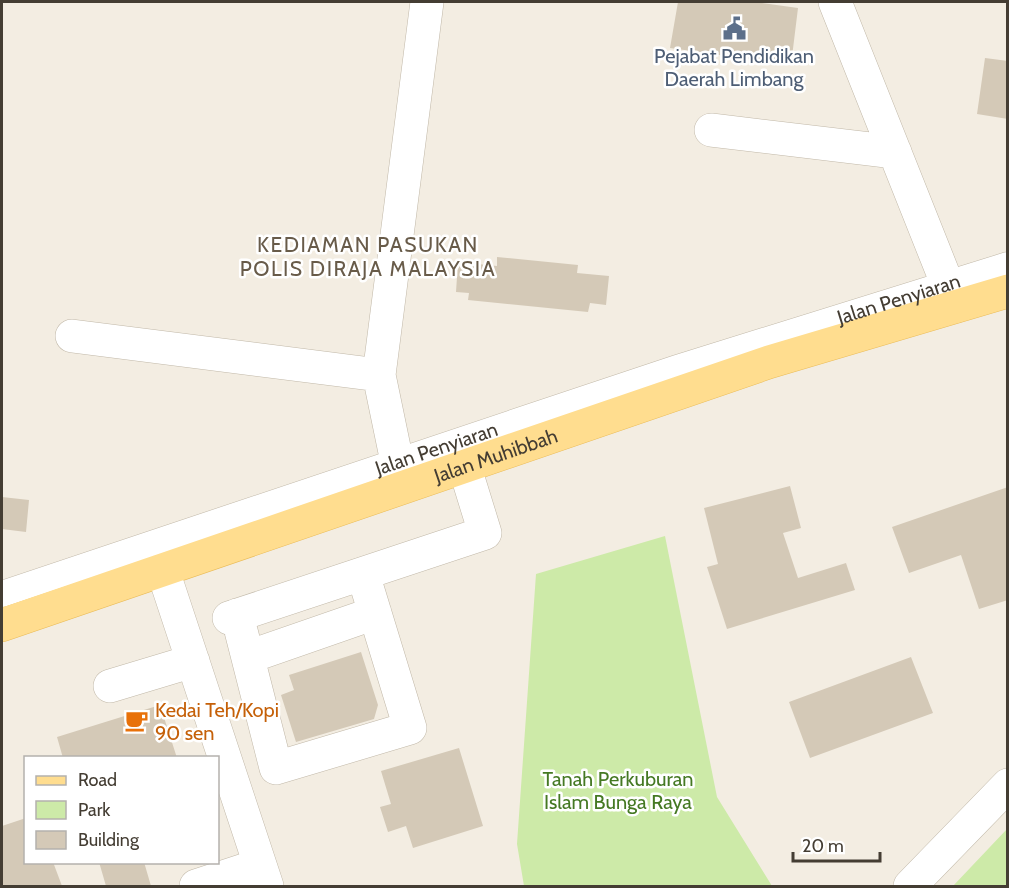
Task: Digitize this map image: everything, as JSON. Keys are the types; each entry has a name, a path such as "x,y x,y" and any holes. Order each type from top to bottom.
{"main road":[{"name":"Jalan Muhibbah","path":"2,625 162,567 400,474 464,465 769,362 952,296 1002,295"}],"street":[{"path":"400,474 379,375 427,2"},
{"path":"835,2 952,296"},
{"path":"711,130 895,152"},
{"name":"Jalan Penyiaran","path":"2,594 400,474 677,368 952,296 1008,265"},
{"path":"72,336 379,375"},
{"path":"276,768 248,657 233,617 485,533 464,465"},
{"path":"162,567 264,876 196,886"},
{"path":"234,783 410,728 363,574"},
{"path":"248,657 375,614"},
{"path":"110,686 194,661"},
{"path":"910,886 1008,785"}],"green space":[{"name":"Tanah Perkuburan Islam Bunga Raya","path":"665,536 717,797 772,886 524,886 517,844 536,574"},
{"path":"1007,829 1007,886 953,886"}],"building":[{"name":"Pejabat Pendidikan Daerah Limbang","path":"678,2 754,2 798,8 791,65 670,48"},
{"path":"985,58 1008,61 1008,119 977,114"},
{"path":"497,257 578,265 577,273 609,276 606,305 590,303 588,312 468,300 469,293 456,292 458,262 497,266"},
{"path":"790,486 801,528 783,533 798,578 846,563 855,590 727,629 707,567 718,564 704,508"},
{"path":"1008,487 1008,600 979,609 961,555 909,573 892,527"},
{"path":"2,497 29,500 26,532 2,529"},
{"path":"361,652 378,705 374,719 296,742 281,695 294,690 289,675"},
{"path":"911,657 933,713 810,758 789,702"},
{"name":"Kedai Teh/Kopi 90 sen","path":"160,705 176,756 62,756 57,737"},
{"path":"459,748 483,826 413,848 406,826 388,832 380,807 391,804 381,771"},
{"path":"24,819 24,864 54,864 62,886 2,886 2,826"},
{"path":"100,864 145,864 151,886 106,886"}],"place":[{"name":"Pejabat Pendidikan Daerah Limbang","path":"734,28"},
{"name":"Kedai Teh/Kopi 90 sen","path":"137,721"}],"district":[{"name":"KEDIAMAN PASUKAN POLIS DIRAJA MALAYSIA","path":"368,256"}]}
